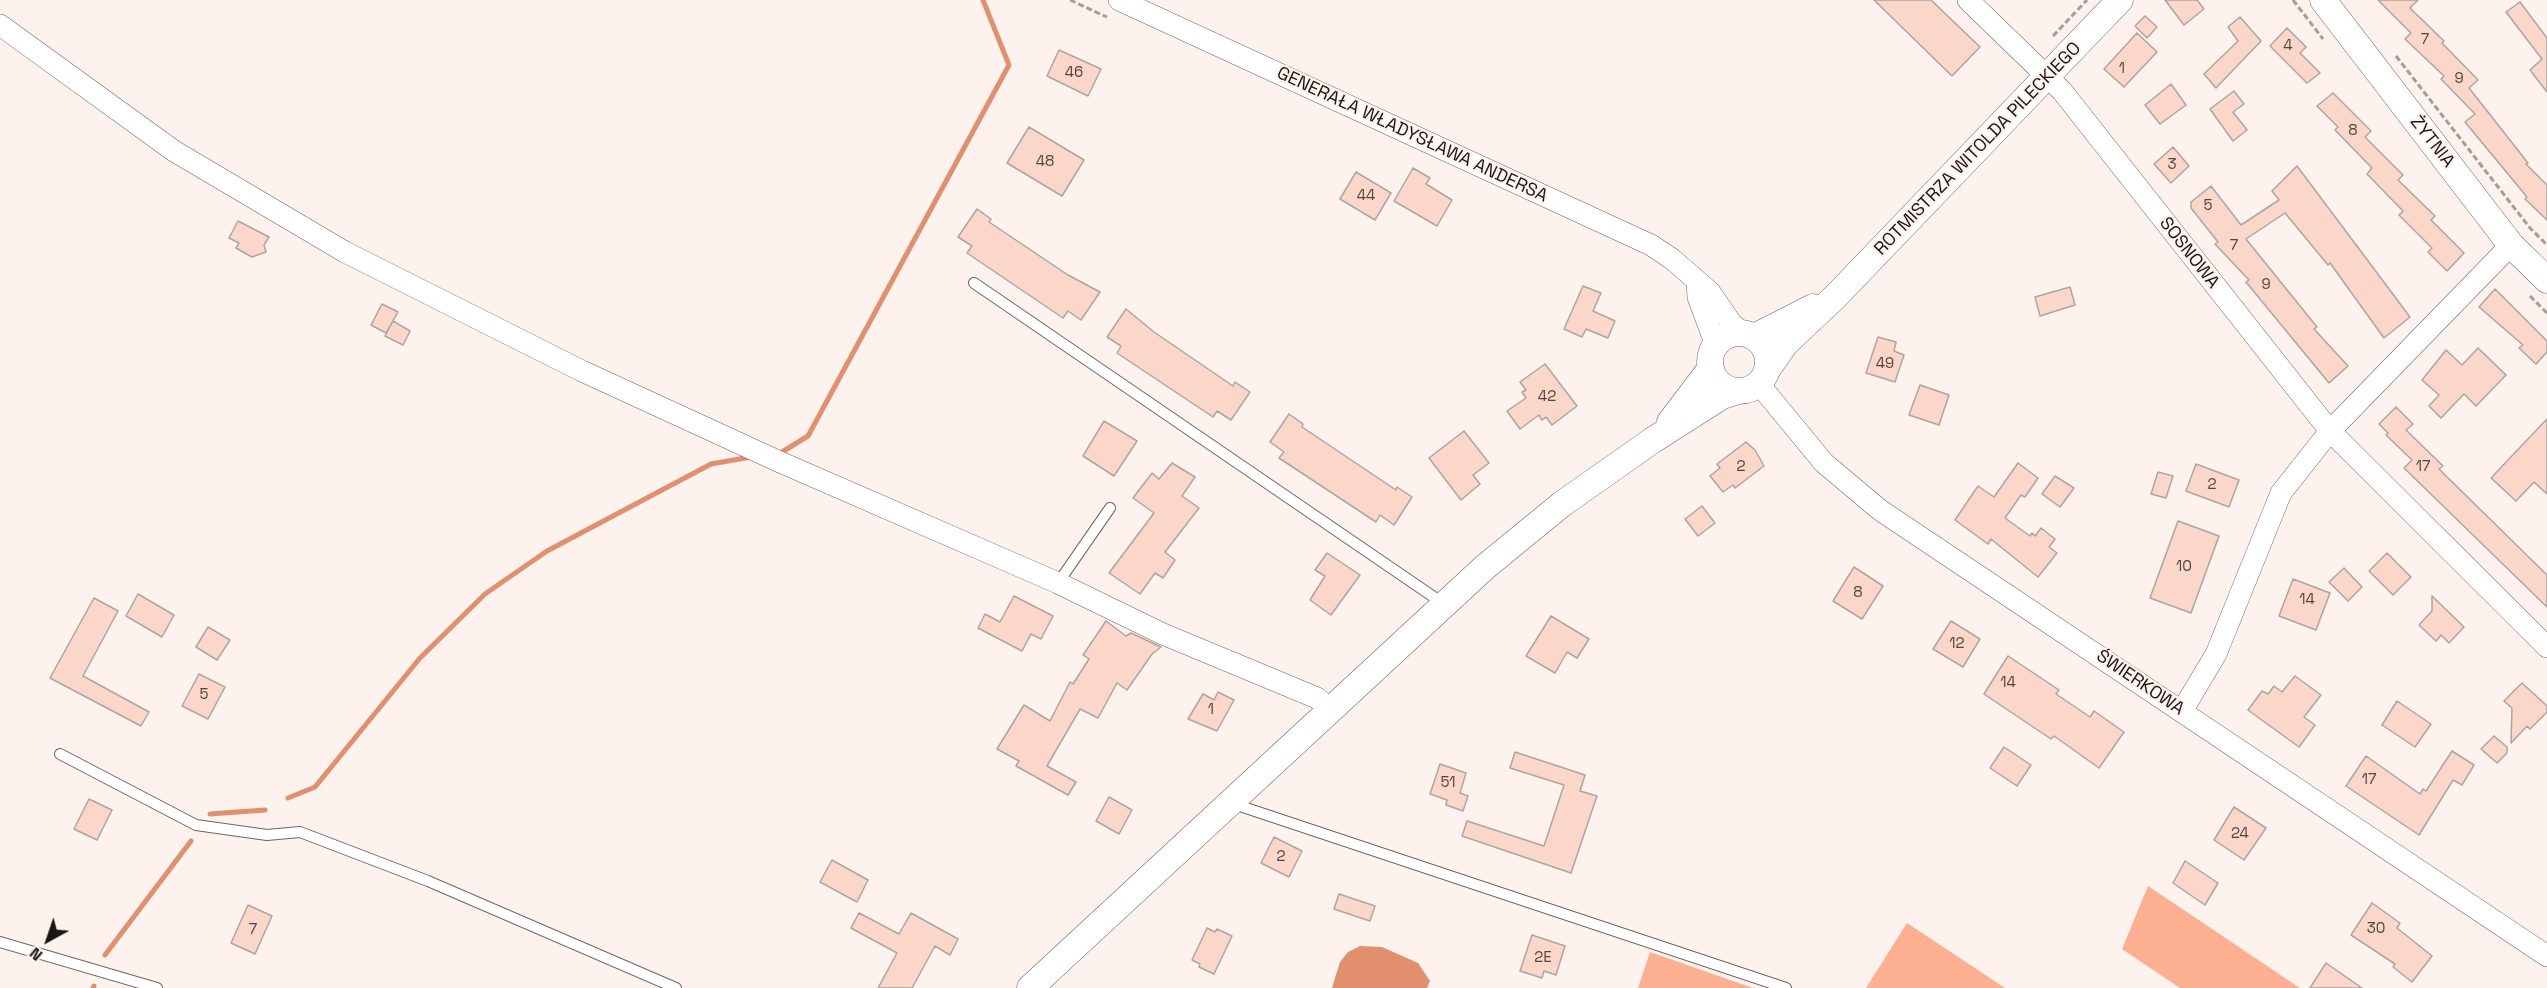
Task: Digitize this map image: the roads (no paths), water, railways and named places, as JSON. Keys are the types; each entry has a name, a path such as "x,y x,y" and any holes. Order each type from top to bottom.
{"street":[{"name":"SOSNOWA","path":"1968,0 2048,76 2330,431 2547,647"},
{"name":"ROTMISTRZA WITOLDA PILECKIEGO","path":"1754,382 1785,344 1835,297 2120,0"},
{"name":"ŻYTNIA","path":"2323,0 2511,245 2547,280"},
{"name":"GENERAŁA WŁADYSŁAWA ANDERSA","path":"1116,10 1651,245 1672,259 1710,292 1732,324 1749,335"},
{"path":"0,25 174,152 345,252 582,371 780,462 1058,583 1163,634 1317,698 1332,710"},
{"path":"2182,711 2216,654 2281,493 2330,431 2511,245"},
{"path":"1697,283 1698,297 1720,384 1754,382"},
{"name":"ROTMISTRZA WITOLDA PILECKIEGO","path":"1749,335 1835,297"},
{"path":"1030,988 1485,567 1562,504 1653,440 1722,396 1754,382 1766,351 1749,335 1726,336 1676,415 1653,440"},
{"name":"ŚWIERKOWA","path":"1754,382 1824,463 1850,488 2547,956"}],"lane":[{"path":"974,284 1444,604"},
{"path":"1058,583 1110,508"},
{"path":"60,754 196,825 267,835 300,832 428,881 676,988"},
{"path":"1231,803 1786,988"},
{"path":"0,942 157,988"}],"waterway":[{"path":"782,452 808,436 1009,65 983,0"},
{"path":"288,798 315,787 420,658 485,594 547,551 711,464 751,457"},
{"path":"210,814 265,810"},
{"path":"105,955 191,841"}]}
